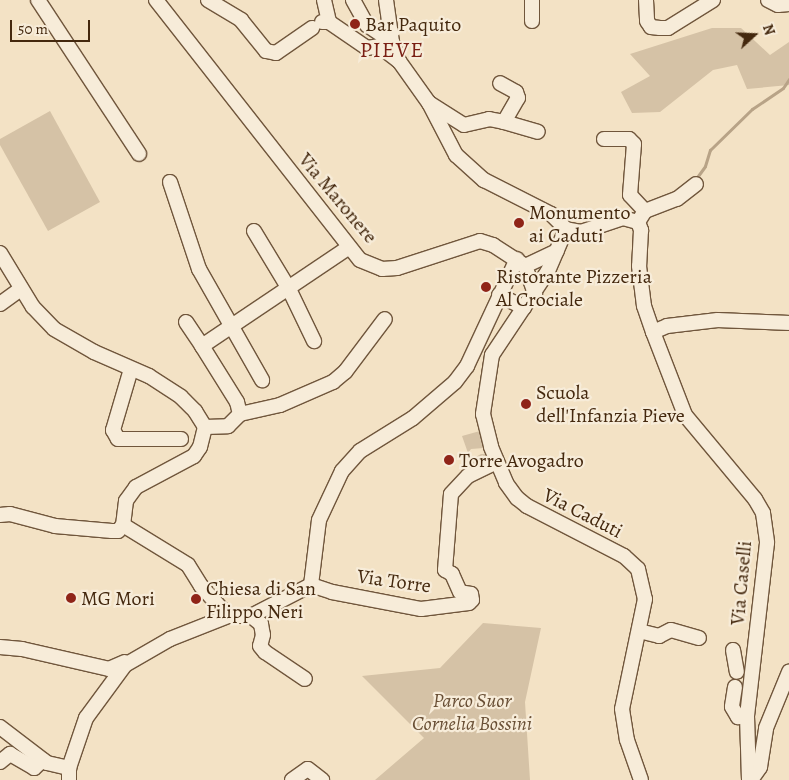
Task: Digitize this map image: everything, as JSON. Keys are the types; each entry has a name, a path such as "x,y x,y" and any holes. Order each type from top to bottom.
{"street":[{"path":"38,0 140,154"},
{"path":"208,0 241,20 266,51 276,53 321,24"},
{"path":"321,24 324,0"},
{"path":"386,0 392,42 399,61 428,103 456,155 484,180 551,214 566,229 581,232 623,218 642,217 677,200 696,184"},
{"path":"532,0 532,20"},
{"path":"646,0 647,21 651,27 660,28 675,24 713,0"},
{"path":"768,0 778,5 789,4"},
{"name":"Via Maronere","path":"159,1 348,248 360,260 382,269 396,268 480,241 521,263"},
{"path":"354,1 367,25 392,42"},
{"path":"321,24 367,48 379,46 399,61"},
{"path":"500,82 516,92 518,98 504,122"},
{"path":"428,103 464,125 489,119 538,132"},
{"path":"604,139 629,139 634,144 630,196 642,217"},
{"path":"170,182 199,269 262,380"},
{"name":"Via Caselli","path":"642,217 639,266 644,306 686,415 756,499 763,514 767,543 747,716 750,780"},
{"name":"Via Caduti","path":"566,229 557,251 534,294 492,355 483,414 506,483 527,506 624,556 638,569 645,599 625,685 622,709 627,740 641,780"},
{"path":"254,231 289,289 314,341"},
{"path":"202,346 348,248"},
{"path":"123,525 188,564 201,586 224,611 256,613 311,585 319,520 342,472 360,451 413,418 455,382 467,366 499,295 521,263 557,251"},
{"path":"0,253 33,307 54,329 181,397 196,411 204,427 200,447 194,456 136,487 126,501 123,525 118,531 55,526 10,514 0,515"},
{"path":"521,263 534,294"},
{"path":"0,304 21,289"},
{"path":"499,295 524,308"},
{"path":"204,427 228,426 240,414 280,406 333,382 345,372 385,318"},
{"path":"653,332 718,320 789,323"},
{"path":"186,322 237,402 240,414"},
{"path":"131,369 113,430 118,438 181,439"},
{"name":"Via Torre","path":"311,585 332,592 421,609 463,605 472,600 471,594 456,588 455,579 445,570 451,494 468,476 498,462"},
{"path":"0,647 22,649 109,669 131,661 214,621 224,611"},
{"path":"256,613 263,635 260,646 265,652 306,679"},
{"path":"639,631 659,636 671,630 699,638"},
{"path":"733,650 737,672"},
{"path":"0,728 43,760 69,774 86,718 131,661"},
{"path":"750,780 760,767 766,728 789,672"},
{"path":"735,687 732,707 738,717 747,716"},
{"path":"0,762 10,754 34,768 43,760"},
{"path":"292,780 308,769 322,780"}],"green space":[{"path":"712,28 741,28 770,55 789,42 789,85 747,89 737,65 713,70 660,112 632,113 621,92 650,76 630,54"},
{"path":"50,111 100,202 48,231 0,145 0,139"},
{"path":"480,431 484,448 471,449 468,453 462,436"},
{"path":"481,454 486,454 488,461 472,467 469,457 474,458"},
{"name":"Parco Suor Cornelia Bossini","path":"483,623 541,628 525,702 530,780 375,780 424,738 362,676 440,668"}],"waterway":[{"path":"695,180 705,166 710,150 752,109 783,88 789,79"}],"place":[{"name":"Bar Paquito","path":"355,24"},
{"name":"Monumento ai Caduti","path":"519,223"},
{"name":"Ristorante Pizzeria Al Crociale","path":"486,287"},
{"name":"Scuola dell'Infanzia Pieve","path":"526,404"},
{"name":"Torre Avogadro","path":"449,460"},
{"name":"MG Mori","path":"71,598"},
{"name":"Chiesa di San Filippo Neri","path":"196,599"}],"district":[{"name":"PIEVE","path":"392,51"}]}
